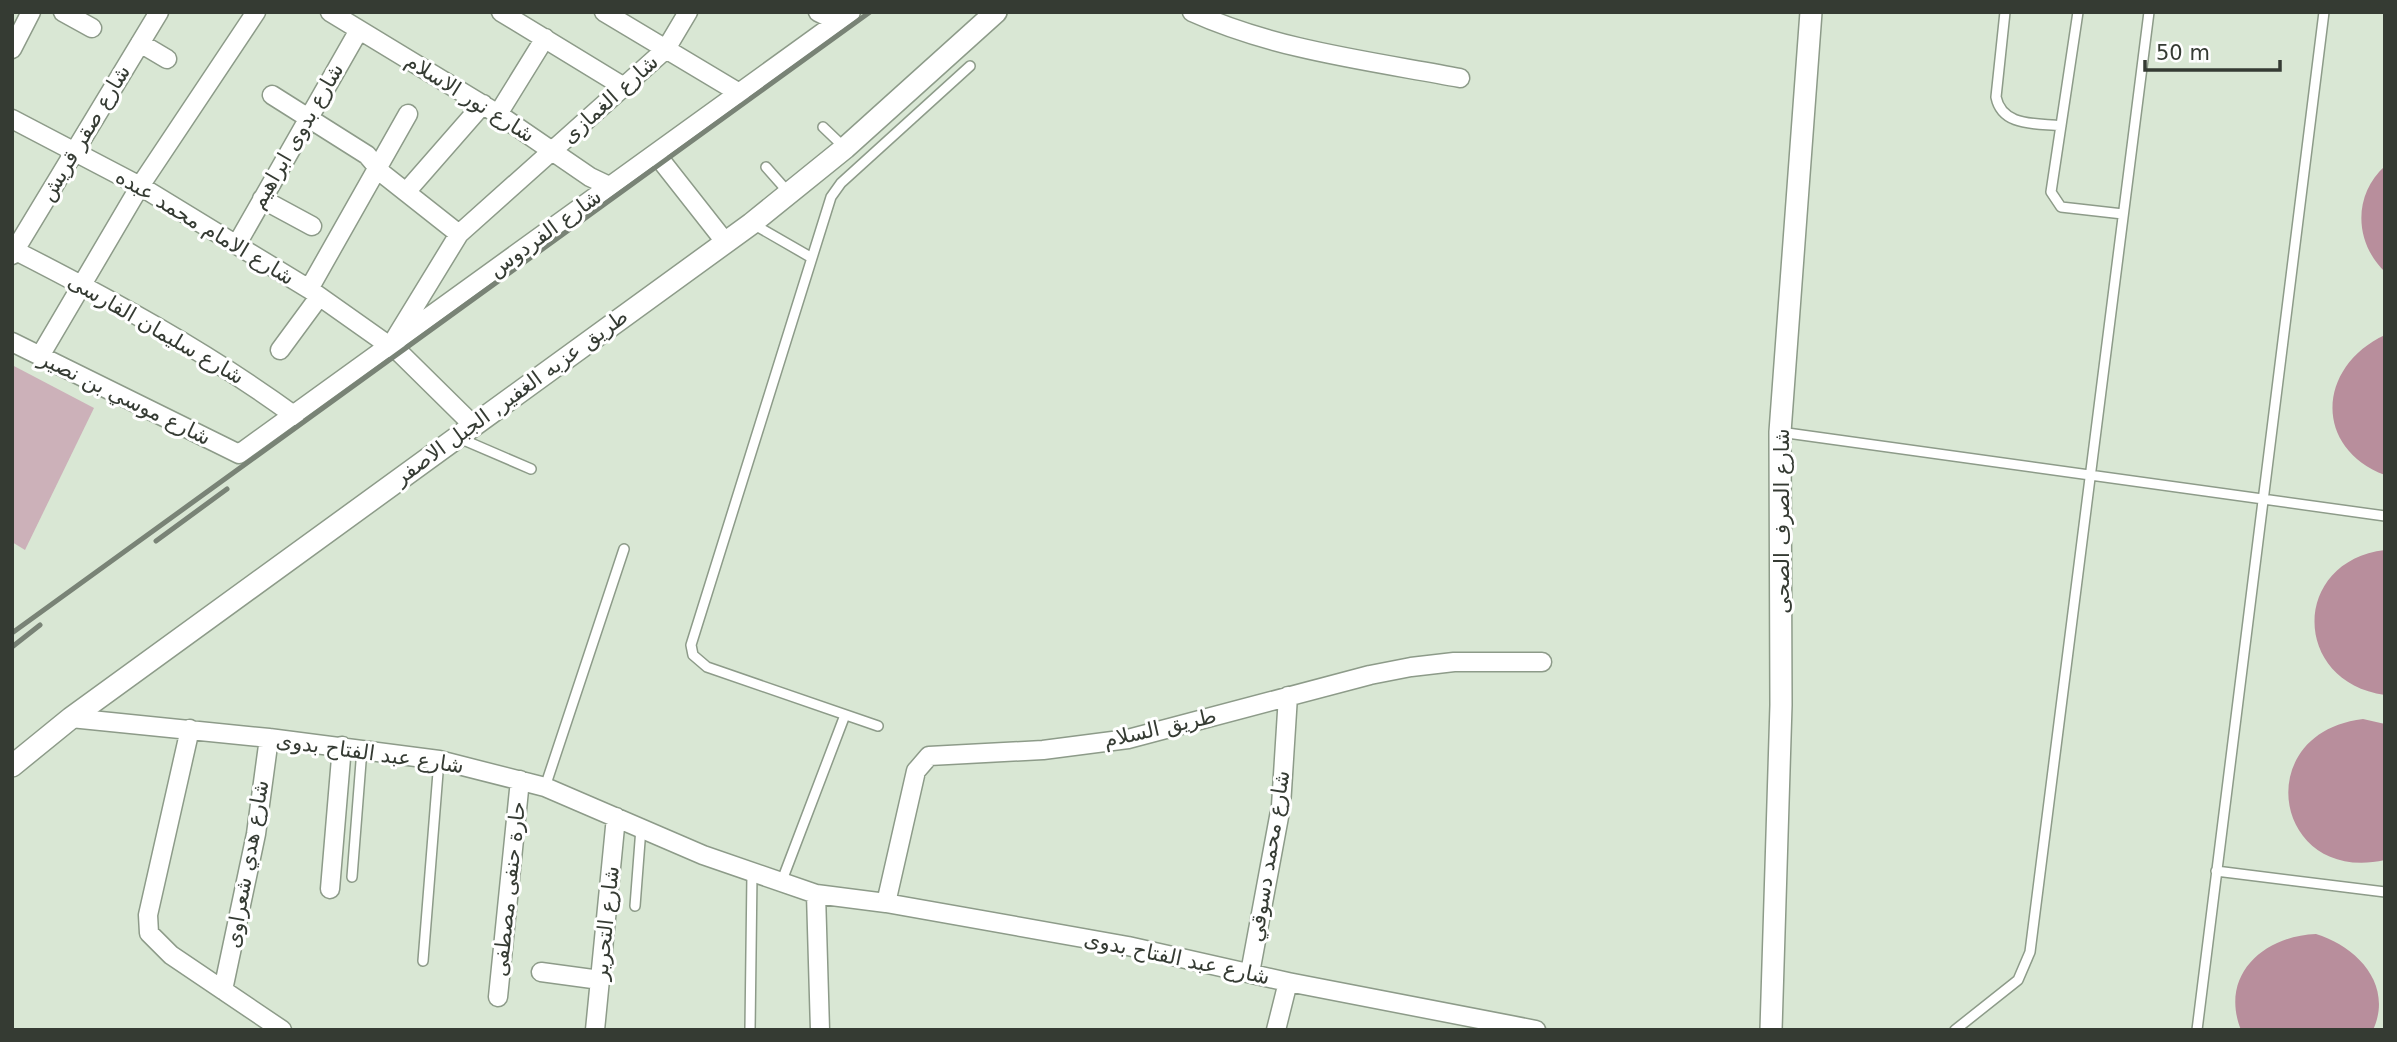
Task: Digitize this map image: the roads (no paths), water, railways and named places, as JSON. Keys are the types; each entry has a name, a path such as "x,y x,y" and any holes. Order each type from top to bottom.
{"street":[{"path":"12,49 31,12"},
{"path":"63,12 92,28"},
{"name":"شارع صقر قريش","path":"13,251 159,12"},
{"path":"40,356 140,186 256,12"},
{"name":"شارع نور الاسلام","path":"330,12 490,109 590,177 609,186"},
{"path":"501,12 624,87"},
{"path":"604,12 741,94"},
{"name":"شارع الغمازى","path":"390,346 459,234 666,49 688,12"},
{"path":"817,12 845,17"},
{"name":"طريق عزبه الغفير, الجبل الاصفر","path":"12,766 71,718 464,430 726,243 845,148 996,12"},
{"path":"1192,12 1246,33 1304,48 1460,78"},
{"name":"شارع الصرف الصحى","path":"1771,1030 1782,705 1780,432 1811,12"},
{"name":"شارع الفردوس","path":"239,454 845,17"},
{"name":"شارع بدوى ابراهيم","path":"237,244 359,30"},
{"path":"406,192 490,109 545,38"},
{"path":"140,43 167,59"},
{"path":"272,95 367,155 377,169 459,234"},
{"path":"280,350 314,293 408,114"},
{"name":"شارع الامام محمد عبده","path":"12,119 140,186 314,293 390,346 464,430"},
{"path":"656,154 726,243"},
{"path":"262,199 312,226"},
{"name":"شارع سليمان الفارسى","path":"13,251 82,284 232,372 295,416"},
{"name":"شارع موسي بن نصير","path":"12,342 239,454"},
{"name":"طريق السلام","path":"886,903 916,771 929,756 1042,750 1128,739 1288,696 1412,667 1454,662 1542,662"},
{"name":"شارع محمد دسوقي","path":"1250,973 1280,806 1288,696"},
{"name":"شارع عبد الفتاح بدوى","path":"71,718 342,746 439,760 545,787 752,874 816,894 886,903 1128,946 1288,982 1536,1030"},
{"path":"190,729 148,915 149,933 155,942 282,1030"},
{"name":"شارع هدي شعراوى","path":"223,990 258,822 269,738"},
{"path":"330,889 342,746"},
{"name":"حارة حنفى مصطفى","path":"498,997 520,780"},
{"name":"شارع التحرير","path":"595,1030 616,817"},
{"path":"816,894 820,1030"},
{"path":"541,972 600,980"},
{"path":"1276,1030 1288,982"}],"lane":[{"path":"2005,12 1996,97 1998,109 2017,121 2061,126"},
{"path":"2078,12 2052,191 2054,201 2073,211 2123,214"},
{"path":"1955,1030 2018,980 2030,952 2092,477 2104,347 2149,12"},
{"path":"2197,1030 2324,12"},
{"path":"878,726 707,667 692,654 691,645 835,190 970,66"},
{"path":"823,127 845,148"},
{"path":"766,167 789,193"},
{"path":"751,223 812,258"},
{"path":"464,430 531,469"},
{"path":"1780,432 2385,516"},
{"path":"545,787 624,549"},
{"path":"781,884 845,715"},
{"path":"352,877 362,749"},
{"path":"423,961 439,760"},
{"path":"635,906 641,828"},
{"path":"2216,871 2385,892"},
{"path":"750,1030 752,874"}],"railway":[{"path":"12,633 870,12"},
{"path":"156,541 227,489"},
{"path":"12,647 40,625"}]}
